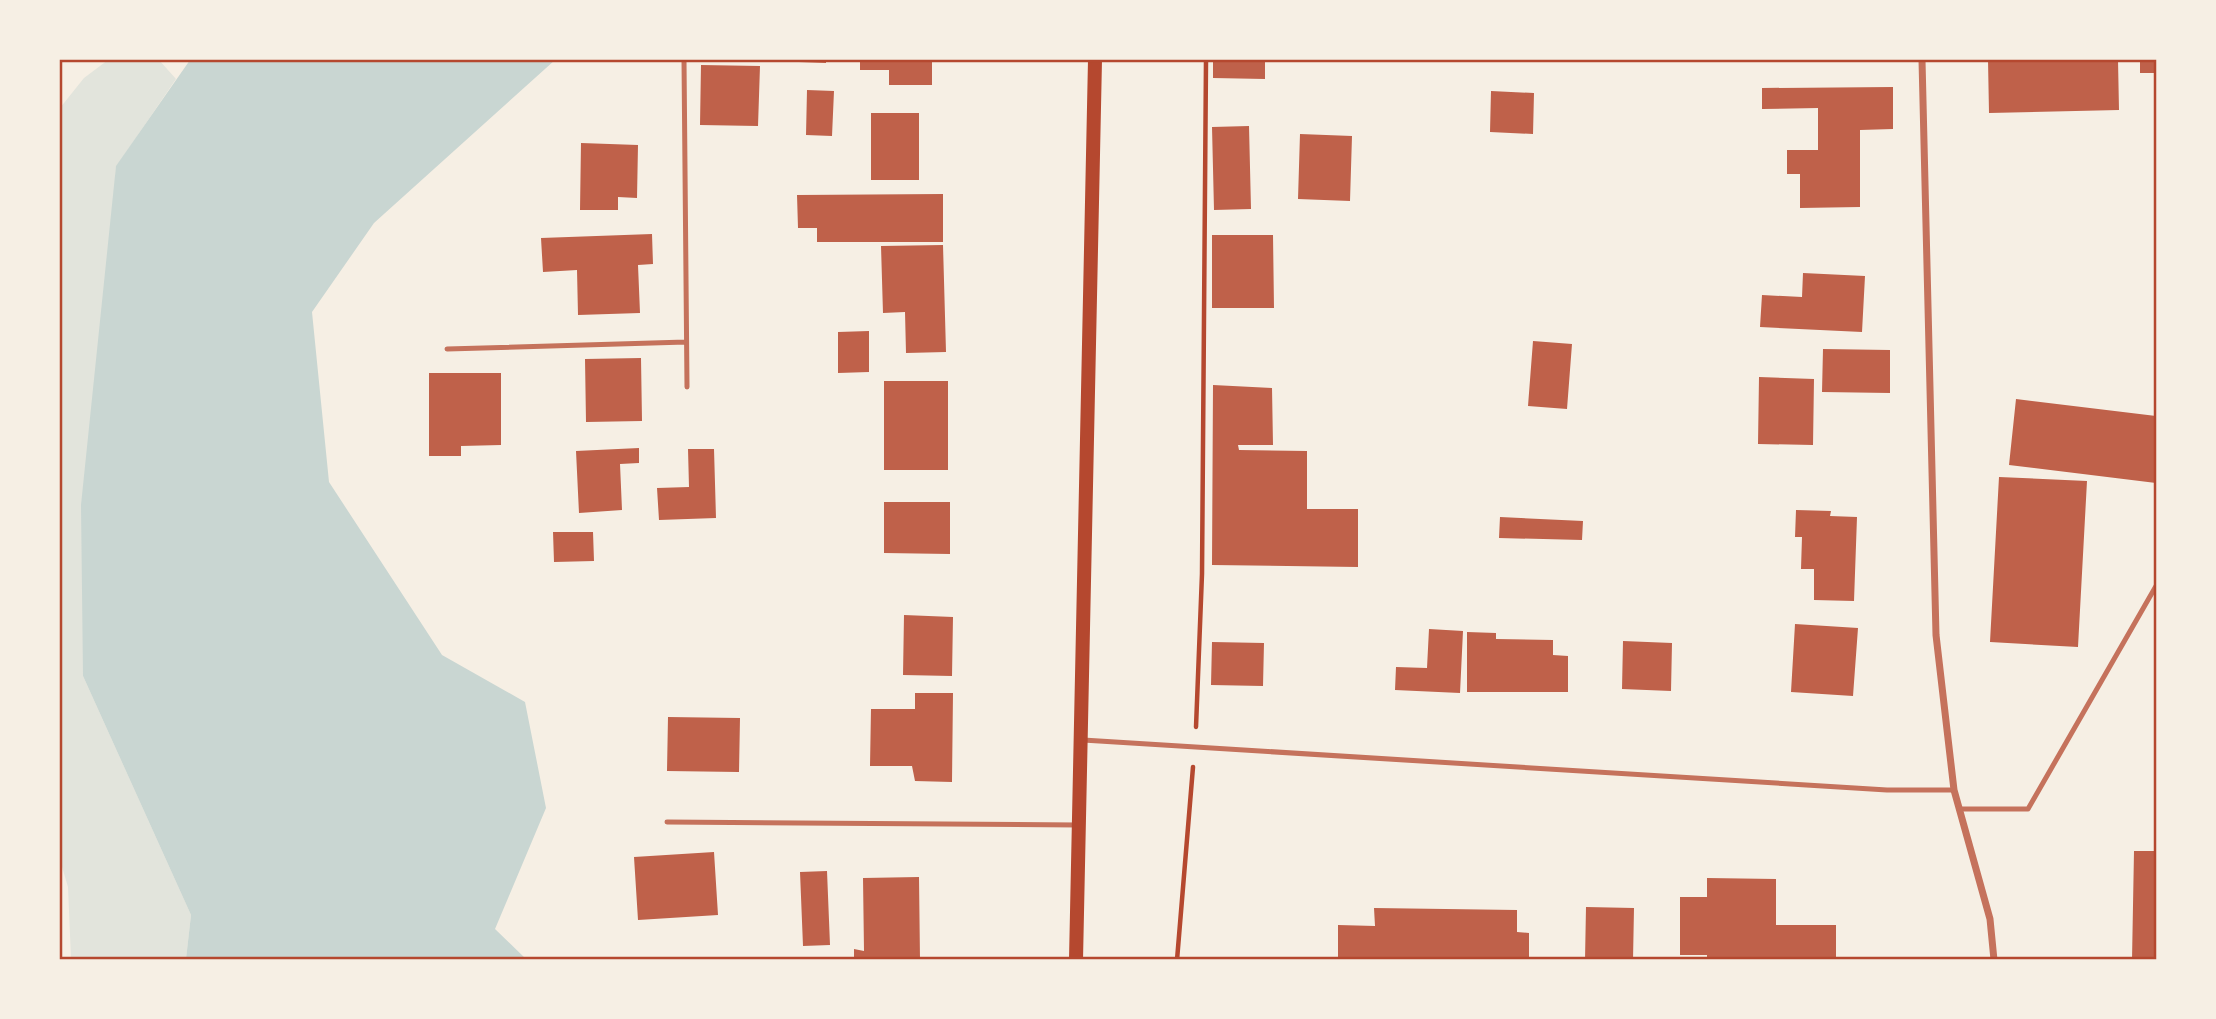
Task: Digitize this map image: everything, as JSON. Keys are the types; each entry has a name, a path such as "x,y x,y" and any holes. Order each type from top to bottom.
{"main road":[{"path":"1076,960 1096,60"}],"street":[{"path":"1923,60 1936,635 1954,790 1990,919 1994,960"}],"lane":[{"path":"684,60 687,387"},
{"path":"447,349 686,342"},
{"path":"1959,809 2028,809 2157,586"},
{"path":"1079,740 1887,790 1954,790"},
{"path":"667,822 1078,825"}],"path":[{"path":"1177,960 1195,747 1202,573 1206,60"}],"shaded area":[{"path":"108,60 159,60 176,79 116,167 83,676 191,915 186,959 71,959 68,887 60,860 60,108 84,78"},
{"path":"190,60 555,60 374,223 312,312 329,482 442,655 525,702 546,808 495,929 526,959 186,959 191,915 83,676 81,505 116,166"}],"building":[{"path":"826,60 826,63 799,62"},
{"path":"860,60 932,60 932,85 889,85 889,70 860,70"},
{"path":"1213,60 1265,60 1265,79 1213,78"},
{"path":"1988,60 2118,60 2119,110 1989,113"},
{"path":"2140,60 2156,60 2156,73 2140,73"},
{"path":"701,65 760,66 758,126 700,125"},
{"path":"1893,87 1893,129 1860,130 1860,207 1800,208 1800,174 1787,174 1787,150 1818,150 1818,108 1762,109 1762,88"},
{"path":"807,90 834,91 832,136 806,135"},
{"path":"1491,91 1534,93 1533,134 1490,132"},
{"path":"871,113 919,113 919,180 871,180"},
{"path":"1249,126 1251,209 1214,210 1212,127"},
{"path":"1300,134 1352,136 1350,201 1298,199"},
{"path":"581,143 638,145 637,198 618,197 618,210 580,210"},
{"path":"943,194 943,242 817,242 817,228 798,228 797,195"},
{"path":"652,234 653,264 638,265 640,313 578,315 577,270 543,272 541,238"},
{"path":"1212,235 1273,235 1274,308 1212,308"},
{"path":"943,245 946,352 906,353 905,312 883,313 881,246"},
{"path":"1803,273 1865,276 1862,332 1760,327 1762,295 1802,297"},
{"path":"869,331 869,372 838,373 838,332"},
{"path":"1533,341 1572,344 1567,409 1528,406"},
{"path":"1823,349 1890,350 1890,393 1822,392"},
{"path":"641,358 642,421 586,422 585,359"},
{"path":"429,373 501,373 501,445 461,446 461,456 429,456"},
{"path":"1759,377 1814,379 1813,445 1758,444"},
{"path":"884,381 948,381 948,470 884,470"},
{"path":"1213,385 1272,388 1273,445 1238,445 1239,450 1307,451 1307,509 1358,509 1358,567 1212,565"},
{"path":"2016,399 2156,416 2156,483 2009,465"},
{"path":"639,448 639,463 620,464 622,510 579,513 576,451"},
{"path":"688,449 714,449 716,518 659,520 657,488 689,487"},
{"path":"1999,477 2087,481 2078,647 1990,642"},
{"path":"884,502 950,502 950,554 884,553"},
{"path":"1796,510 1831,511 1830,516 1857,517 1854,601 1814,600 1814,569 1801,569 1802,537 1795,537"},
{"path":"1500,517 1583,521 1582,540 1499,538"},
{"path":"553,532 593,532 594,561 554,562"},
{"path":"904,615 953,617 952,676 903,675"},
{"path":"1795,624 1858,628 1853,696 1791,692"},
{"path":"1429,629 1463,631 1460,693 1395,690 1396,667 1427,668"},
{"path":"1467,632 1496,633 1496,639 1553,640 1553,655 1568,656 1568,692 1467,692"},
{"path":"1623,641 1672,643 1671,691 1622,689"},
{"path":"1212,642 1264,643 1263,686 1211,685"},
{"path":"915,693 953,693 952,782 915,781 912,766 870,766 871,709 915,709"},
{"path":"668,717 740,718 739,772 667,771"},
{"path":"2134,851 2156,851 2156,960 2132,960"},
{"path":"714,852 718,915 638,920 634,857"},
{"path":"827,871 830,945 803,946 800,872"},
{"path":"919,877 920,960 854,960 854,949 864,951 863,878"},
{"path":"1707,878 1776,879 1776,925 1836,925 1836,960 1707,960 1707,955 1680,955 1680,897 1707,897"},
{"path":"1586,907 1634,908 1633,960 1585,960"},
{"path":"1374,908 1517,910 1517,932 1529,933 1529,960 1338,960 1338,925 1375,926"}]}
